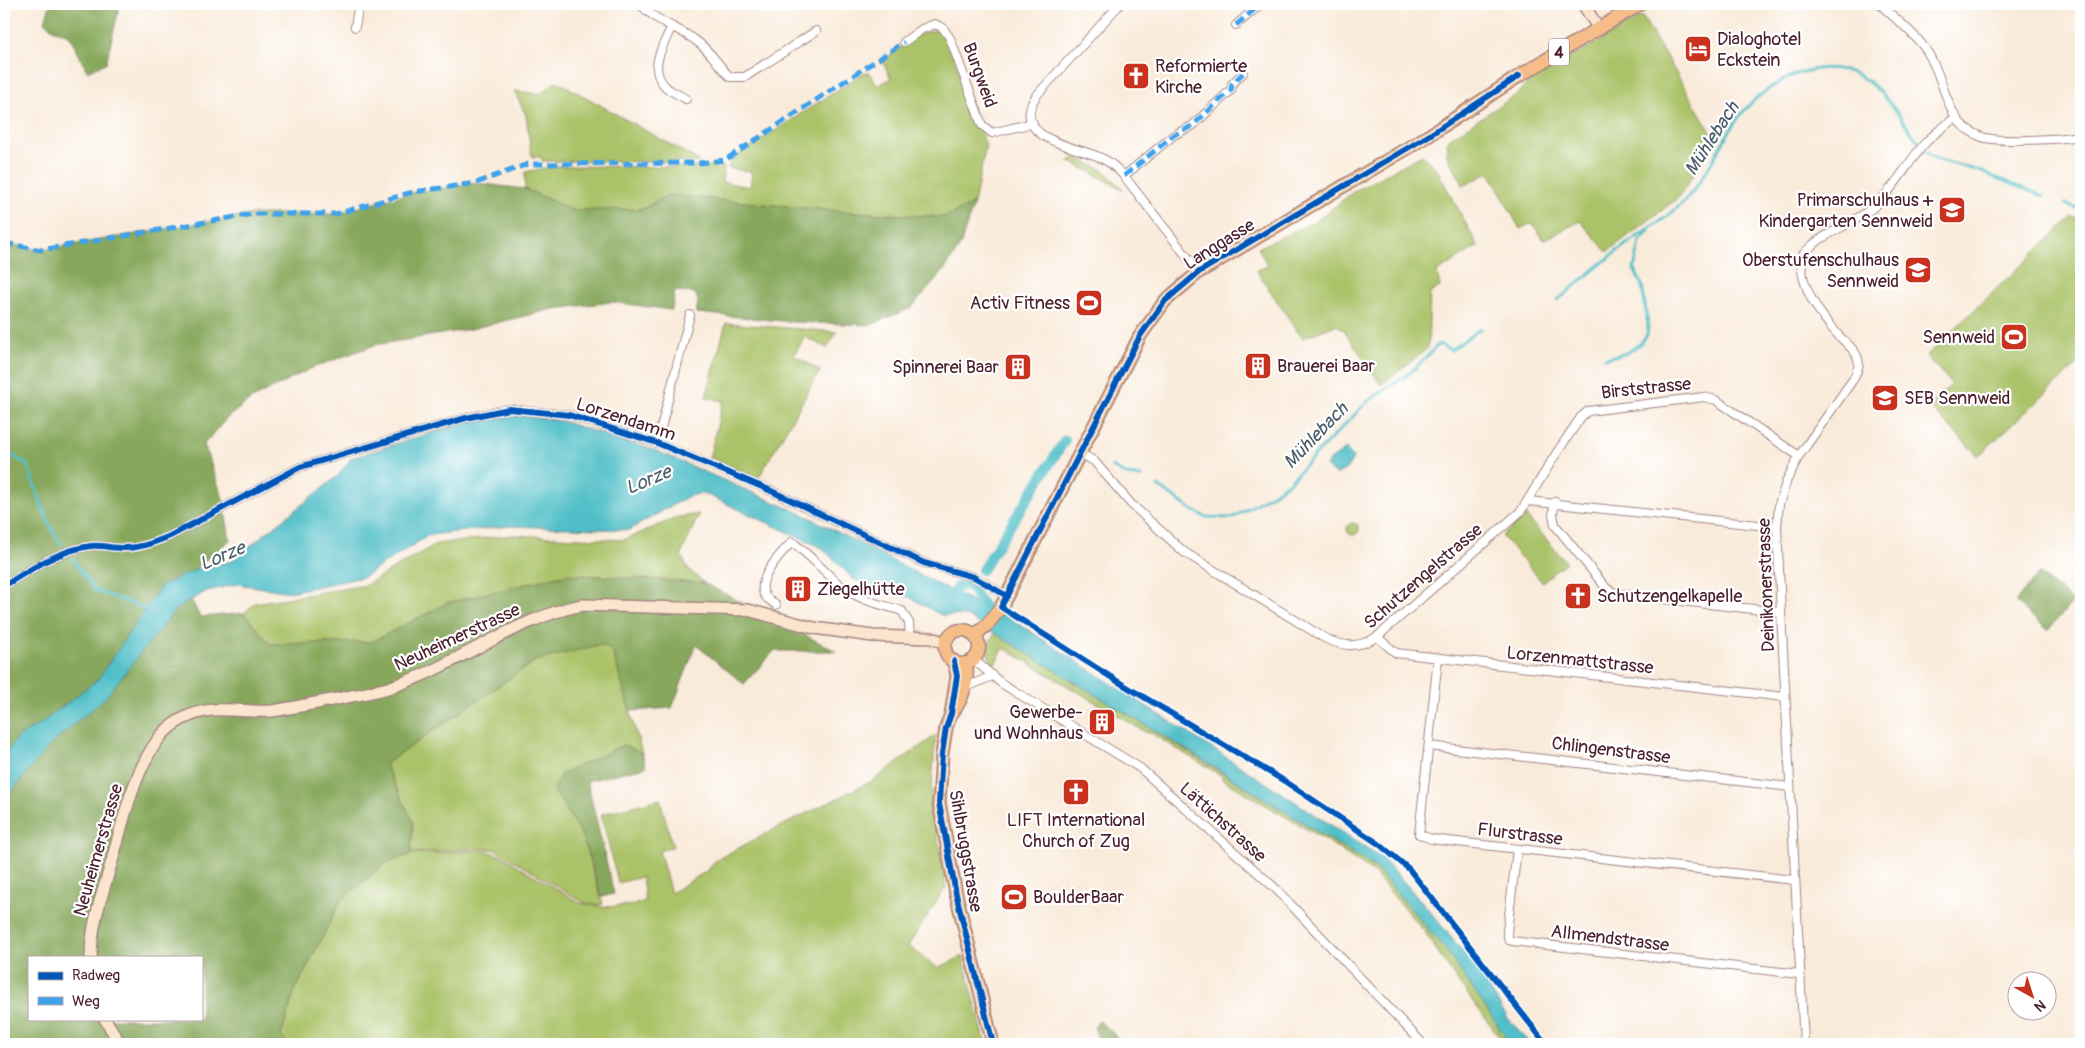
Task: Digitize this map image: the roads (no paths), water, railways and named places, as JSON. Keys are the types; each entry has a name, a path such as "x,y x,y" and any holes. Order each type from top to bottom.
{"main road":[{"name":"Langgasse","path":"978,632 1004,602 1140,336 1164,302 1199,272 1428,136 1519,76 1640,4"},
{"path":"955,631 978,632 978,650 964,661 946,652 948,638 955,631"},
{"name":"Sihlbruggstrasse","path":"964,661 967,670 964,688 960,702 946,728 942,754 939,803 956,894 994,1044"},
{"name":"Sihlbruggstrasse","path":"952,714 956,676 964,661"}],"street":[{"path":"355,27 359,4"},
{"path":"640,4 648,13 671,28 694,39 708,50 730,77 745,76 816,31"},
{"path":"1120,4 1036,96 1031,113 1033,124 1039,133 1051,141 1102,158 1124,176 1199,272"},
{"path":"1236,25 1261,4"},
{"path":"1583,4 1599,29"},
{"path":"1880,4 1915,36 1927,51 1956,117 1972,133 1984,138 2062,138 2081,136"},
{"name":"Burgweid","path":"904,42 922,29 935,24 943,28 950,38 982,125 992,133 1033,124"},
{"path":"671,28 657,57 656,67 659,77 666,87 686,99"},
{"path":"1124,176 1174,135 1192,126 1231,90 1232,84 1243,74"},
{"name":"Deinikonerstrasse","path":"1804,1044 1777,527 1779,504 1786,480 1799,456 1854,378 1860,365 1857,354 1822,318 1813,303 1805,283 1801,257 1818,240 1862,217 1877,204 1893,187 1926,142 1956,117"},
{"path":"656,443 690,315"},
{"name":"Birststrasse","path":"1528,501 1581,417 1588,411 1596,408 1704,397 1716,400 1799,456"},
{"name":"Lorzendamm","path":"4,586 28,570 66,551 93,546 124,548 141,546 170,536 300,468 466,418 509,409 569,415 656,443 767,489 924,563 974,577 1004,602"},
{"name":"Schutzengelstrasse","path":"1080,453 1094,461 1131,504 1184,552 1326,639 1353,646 1366,644 1377,637 1520,511 1528,501"},
{"path":"1528,501 1555,502 1777,527"},
{"path":"1555,502 1553,514 1555,525 1607,589 1617,594 1781,612"},
{"path":"776,605 765,596 763,588 771,564 792,542 807,552 843,587 857,596 902,611 909,623 910,637"},
{"name":"Neuheimerstrasse","path":"90,956 95,920 138,778 158,739 182,718 214,710 272,711 384,689 432,671 536,619 558,610 582,605 748,610 814,628 873,636 931,638 946,643"},
{"name":"Lorzenmattstrasse","path":"1377,637 1396,653 1785,697"},
{"name":"Flurstrasse","path":"1438,658 1419,834 1431,839 1794,880"},
{"name":"Lättichstrasse","path":"964,661 992,676 1140,768 1275,888 1423,1044"},
{"path":"964,688 992,676"},
{"name":"Chlingenstrasse","path":"1429,746 1790,787"},
{"name":"Allmendstrasse","path":"1517,849 1507,932 1509,940 1799,974"},
{"path":"106,1020 120,1044"}],"water":[{"name":"Lorze","path":"514,415 558,420 654,450 809,517 945,588 1008,617 1381,857 1424,904 1480,973 1507,1017 1530,1044 1512,1044 1507,1039 1446,950 1376,868 966,616 941,615 909,597 885,592 853,579 822,548 703,493 689,496 629,530 510,526 429,535 363,577 290,592 237,584 207,591 176,609 105,698 51,744 4,800 4,756 17,738 40,724 98,679 161,586 196,569 231,561 339,475 351,458 469,421"},
{"path":"1346,449 1353,456 1351,463 1335,475 1326,466 1330,460"}],"waterway":[{"name":"Mühlebach","path":"1558,300 1607,259 1676,209 1702,179 1739,117 1765,91 1799,73 1817,69 1836,69 1853,73 1877,89 1896,110 1918,141"},
{"name":"Mühlebach","path":"1926,152 1936,159 1979,171 2043,196"},
{"name":"Mühlebach","path":"2065,204 2081,209"},
{"path":"1605,358 1627,353 1640,344 1647,335 1648,325 1642,285 1634,269 1640,241 1649,231"},
{"name":"Mühlebach","path":"1158,486 1192,510 1206,517 1232,518 1288,483 1367,402 1410,373 1439,344 1451,350 1481,328"},
{"path":"982,570 1065,440"},
{"path":"4,451 27,464 49,524 61,544"},
{"name":"Mühlebach","path":"1112,467 1127,475 1141,477"},
{"path":"72,558 94,590 149,610"},
{"path":"949,599 957,587 965,585 971,587 990,616"}],"railway":[{"path":"2079,4 2081,8"}],"place":[{"name":"Dialoghotel Eckstein","path":"1698,49"},
{"name":"Reformierte Kirche","path":"1136,76"},
{"name":"Primarschulhaus + Kindergarten Sennweid","path":"1952,210"},
{"name":"Oberstufenschulhaus Sennweid","path":"1918,270"},
{"name":"Activ Fitness","path":"1089,303"},
{"name":"Sennweid","path":"2014,337"},
{"name":"Brauerei Baar","path":"1258,366"},
{"name":"Spinnerei Baar","path":"1018,367"},
{"name":"SEB Sennweid","path":"1885,398"},
{"name":"Ziegelhütte","path":"798,589"},
{"name":"Schutzengelkapelle","path":"1578,596"},
{"name":"Gewerbe- und Wohnhaus","path":"1102,722"},
{"name":"LIFT International Church of Zug","path":"1076,792"},
{"name":"BoulderBaar","path":"1014,897"}]}
